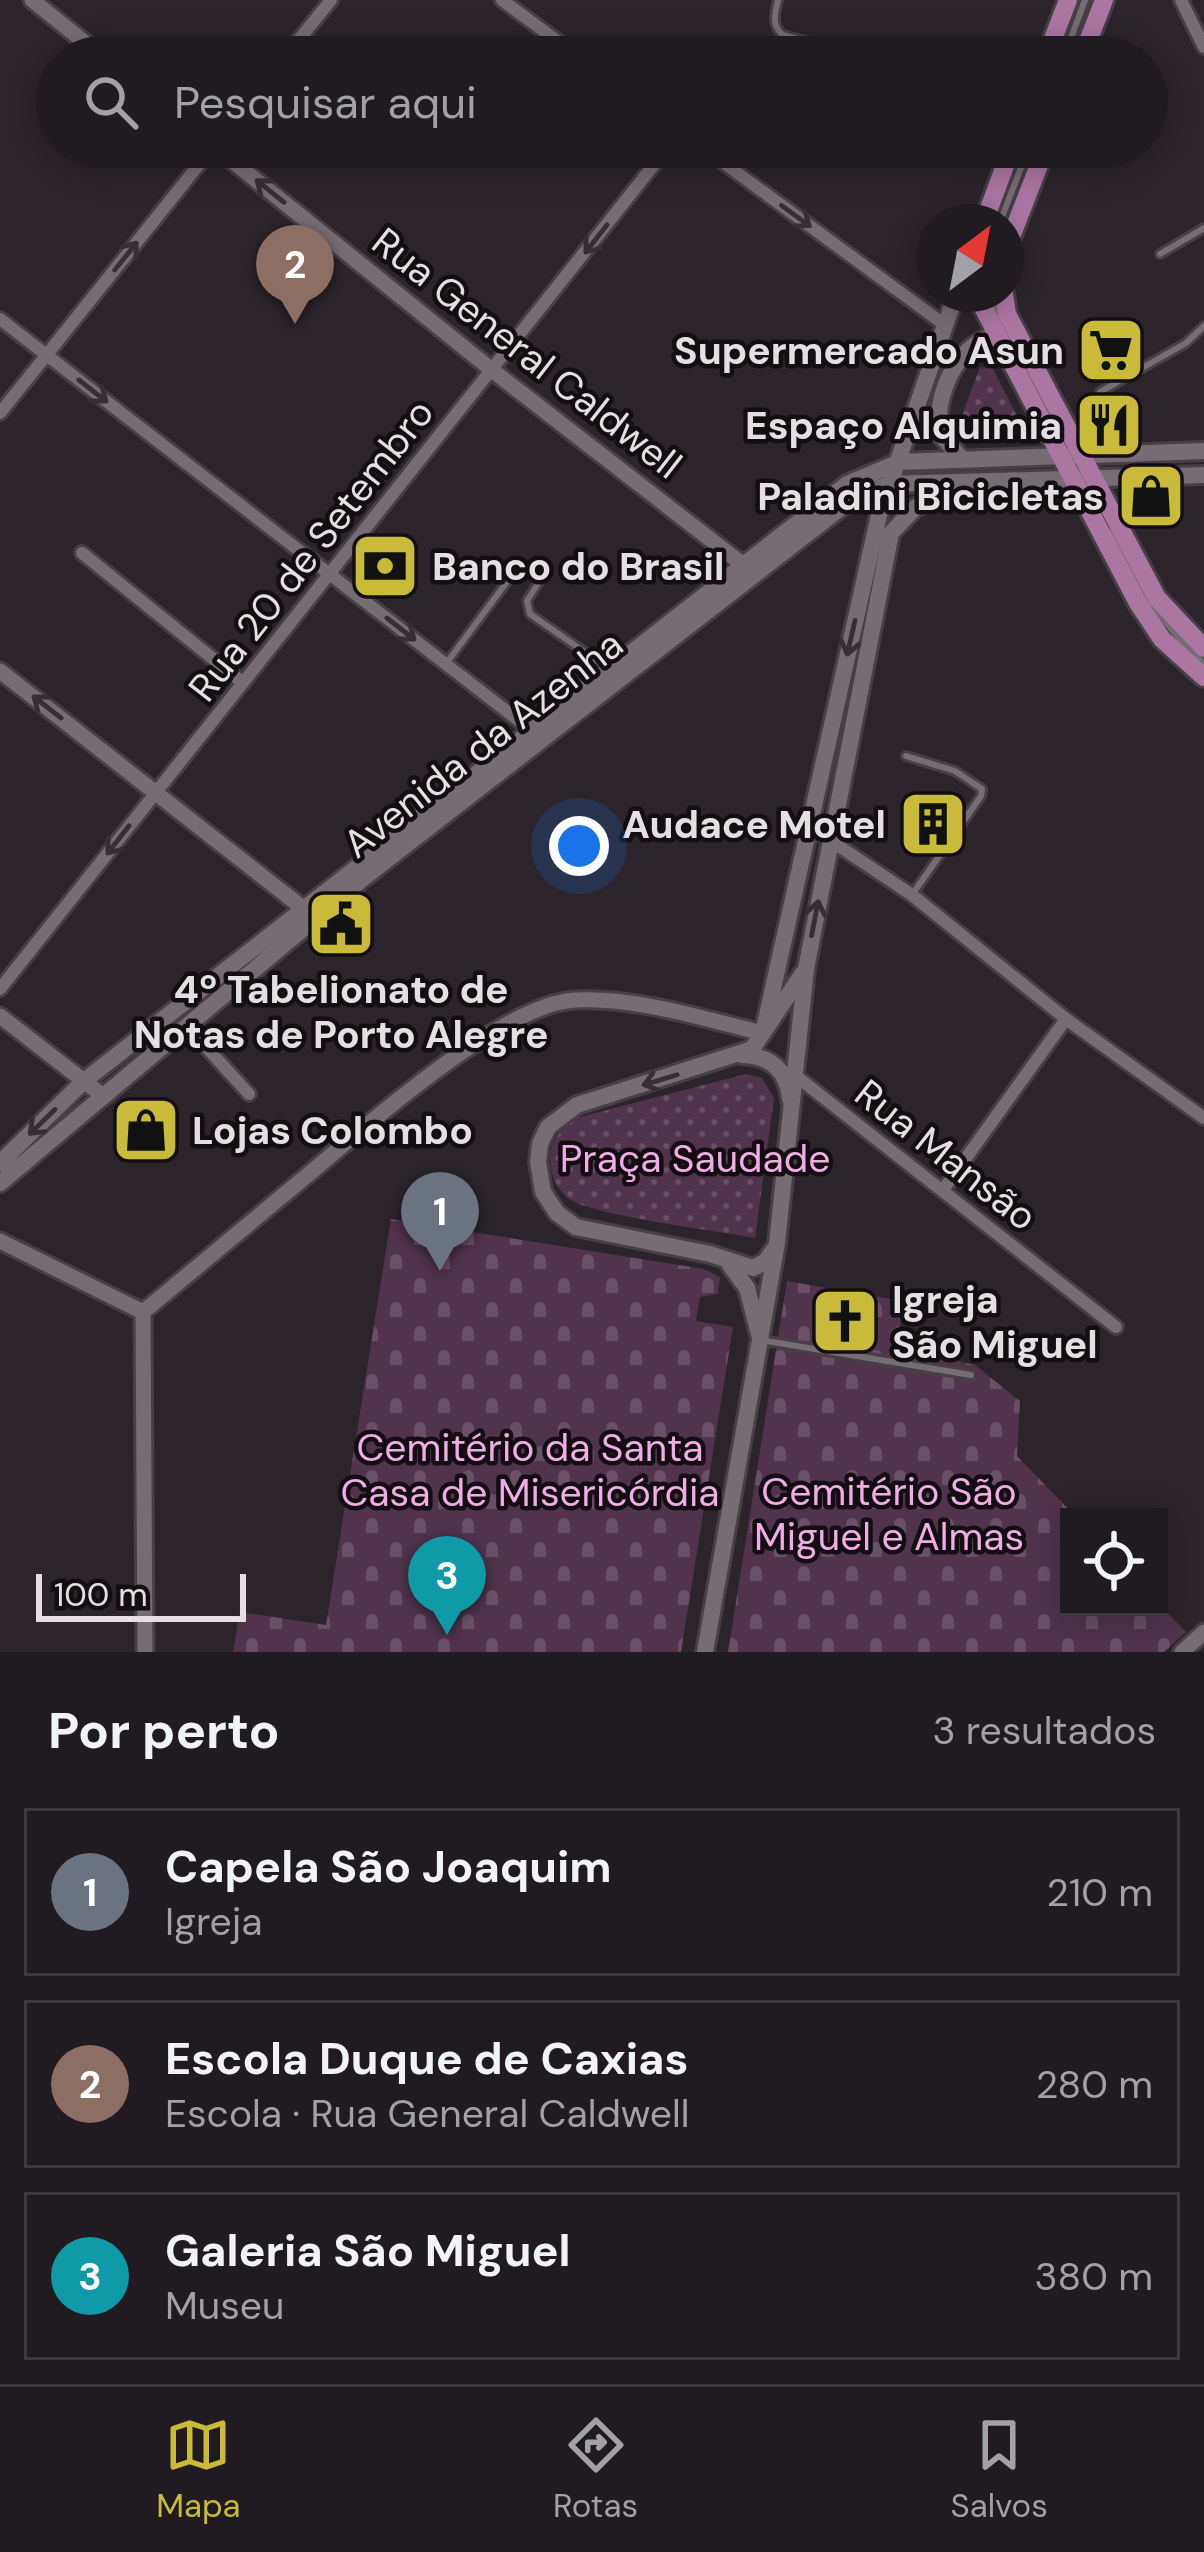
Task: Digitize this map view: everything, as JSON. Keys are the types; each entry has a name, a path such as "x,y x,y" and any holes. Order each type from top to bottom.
{"main road":[{"path":"1054,36 1069,0"},
{"path":"1090,36 1104,0"},
{"path":"991,204 1004,168"},
{"path":"1024,204 1038,168"},
{"path":"764,1033 880,515 950,312"},
{"path":"984,312 1070,455"},
{"path":"1007,312 1138,602 1162,639 1204,677"},
{"path":"962,458 940,434 941,404 964,351 995,335"},
{"path":"899,462 1204,451"},
{"name":"Avenida da Azenha","path":"0,1183 531,730 847,484 899,462"},
{"path":"890,484 1204,476"},
{"path":"1083,480 1157,598 1204,648"},
{"path":"705,1652 778,1243 806,969 891,533 916,506 988,481"},
{"name":"Avenida da Azenha","path":"0,1163 84,1081 856,496 890,484"},
{"path":"778,1243 753,1268 710,1254 576,1227 557,1213 543,1192 538,1162 548,1127 577,1105 742,1055 764,1033 806,969"},
{"path":"742,1055 778,1067 789,1090 791,1118"},
{"path":"726,1261 747,1288 761,1340"}],"street":[{"path":"32,0 77,36"},
{"path":"302,36 331,0"},
{"path":"502,0 551,36"},
{"path":"1181,0 1204,47"},
{"path":"0,413 197,168"},
{"name":"Rua General Caldwell","path":"240,168 742,565"},
{"name":"Rua 20 de Setembro","path":"0,989 651,168"},
{"path":"731,168 945,325"},
{"path":"0,319 531,730"},
{"path":"82,553 243,683"},
{"path":"0,671 310,914"},
{"path":"808,826 912,896 1066,1019 1204,1118"},
{"path":"143,1312 399,1098 546,1005 575,1000 629,1002 764,1033"},
{"path":"0,1016 102,1095"},
{"path":"943,1190 1066,1019"},
{"path":"186,1025 249,1094"},
{"name":"Rua Mansão","path":"796,1076 1116,1327"},
{"path":"0,1240 143,1312"},
{"path":"143,1312 146,1652"},
{"path":"1182,1652 1204,1632"}],"lane":[{"path":"778,0 774,18 777,30 787,36"},
{"path":"1072,36 1085,0"},
{"path":"1007,204 1021,168"},
{"path":"1160,254 1204,228"},
{"path":"999,312 1070,455"},
{"path":"1100,392 1186,343 1204,326"},
{"path":"1083,480 1148,601 1204,663"},
{"path":"446,664 515,571"},
{"path":"545,572 527,601 530,614 609,669"},
{"path":"906,756 955,771 982,789 912,896"},
{"path":"761,1340 971,1375"}],"green space":[{"path":"980,367 992,367 1019,420 1009,435 965,435 959,423"},
{"name":"Praça Saudade","path":"746,1074 762,1078 774,1098 755,1238 606,1212 571,1200 559,1188 551,1171 552,1146 580,1117"},
{"name":"Cemitério da Santa Casa de Misericórdia","path":"391,1219 704,1269 720,1277 718,1294 700,1297 696,1321 733,1327 681,1652 233,1652 240,1612 326,1625"},
{"name":"Cemitério São Miguel e Almas","path":"787,1281 903,1301 898,1348 975,1365 1020,1401 1017,1456 1067,1508 1060,1508 1060,1616 1168,1613 1186,1632 1164,1652 728,1652"}],"place":[{"name":"Escola Duque de Caxias","path":"295,324"},
{"name":"Supermercado Asun","path":"1111,350"},
{"name":"Espaço Alquimia","path":"1109,425"},
{"name":"Paladini Bicicletas","path":"1151,496"},
{"name":"Banco do Brasil","path":"385,566"},
{"name":"Audace Motel","path":"933,824"},
{"name":"4º Tabelionato de Notas de Porto Alegre","path":"341,924"},
{"name":"Lojas Colombo","path":"146,1130"},
{"name":"Capela São Joaquim","path":"440,1271"},
{"name":"Igreja São Miguel","path":"845,1321"},
{"name":"Galeria São Miguel","path":"447,1635"}]}
